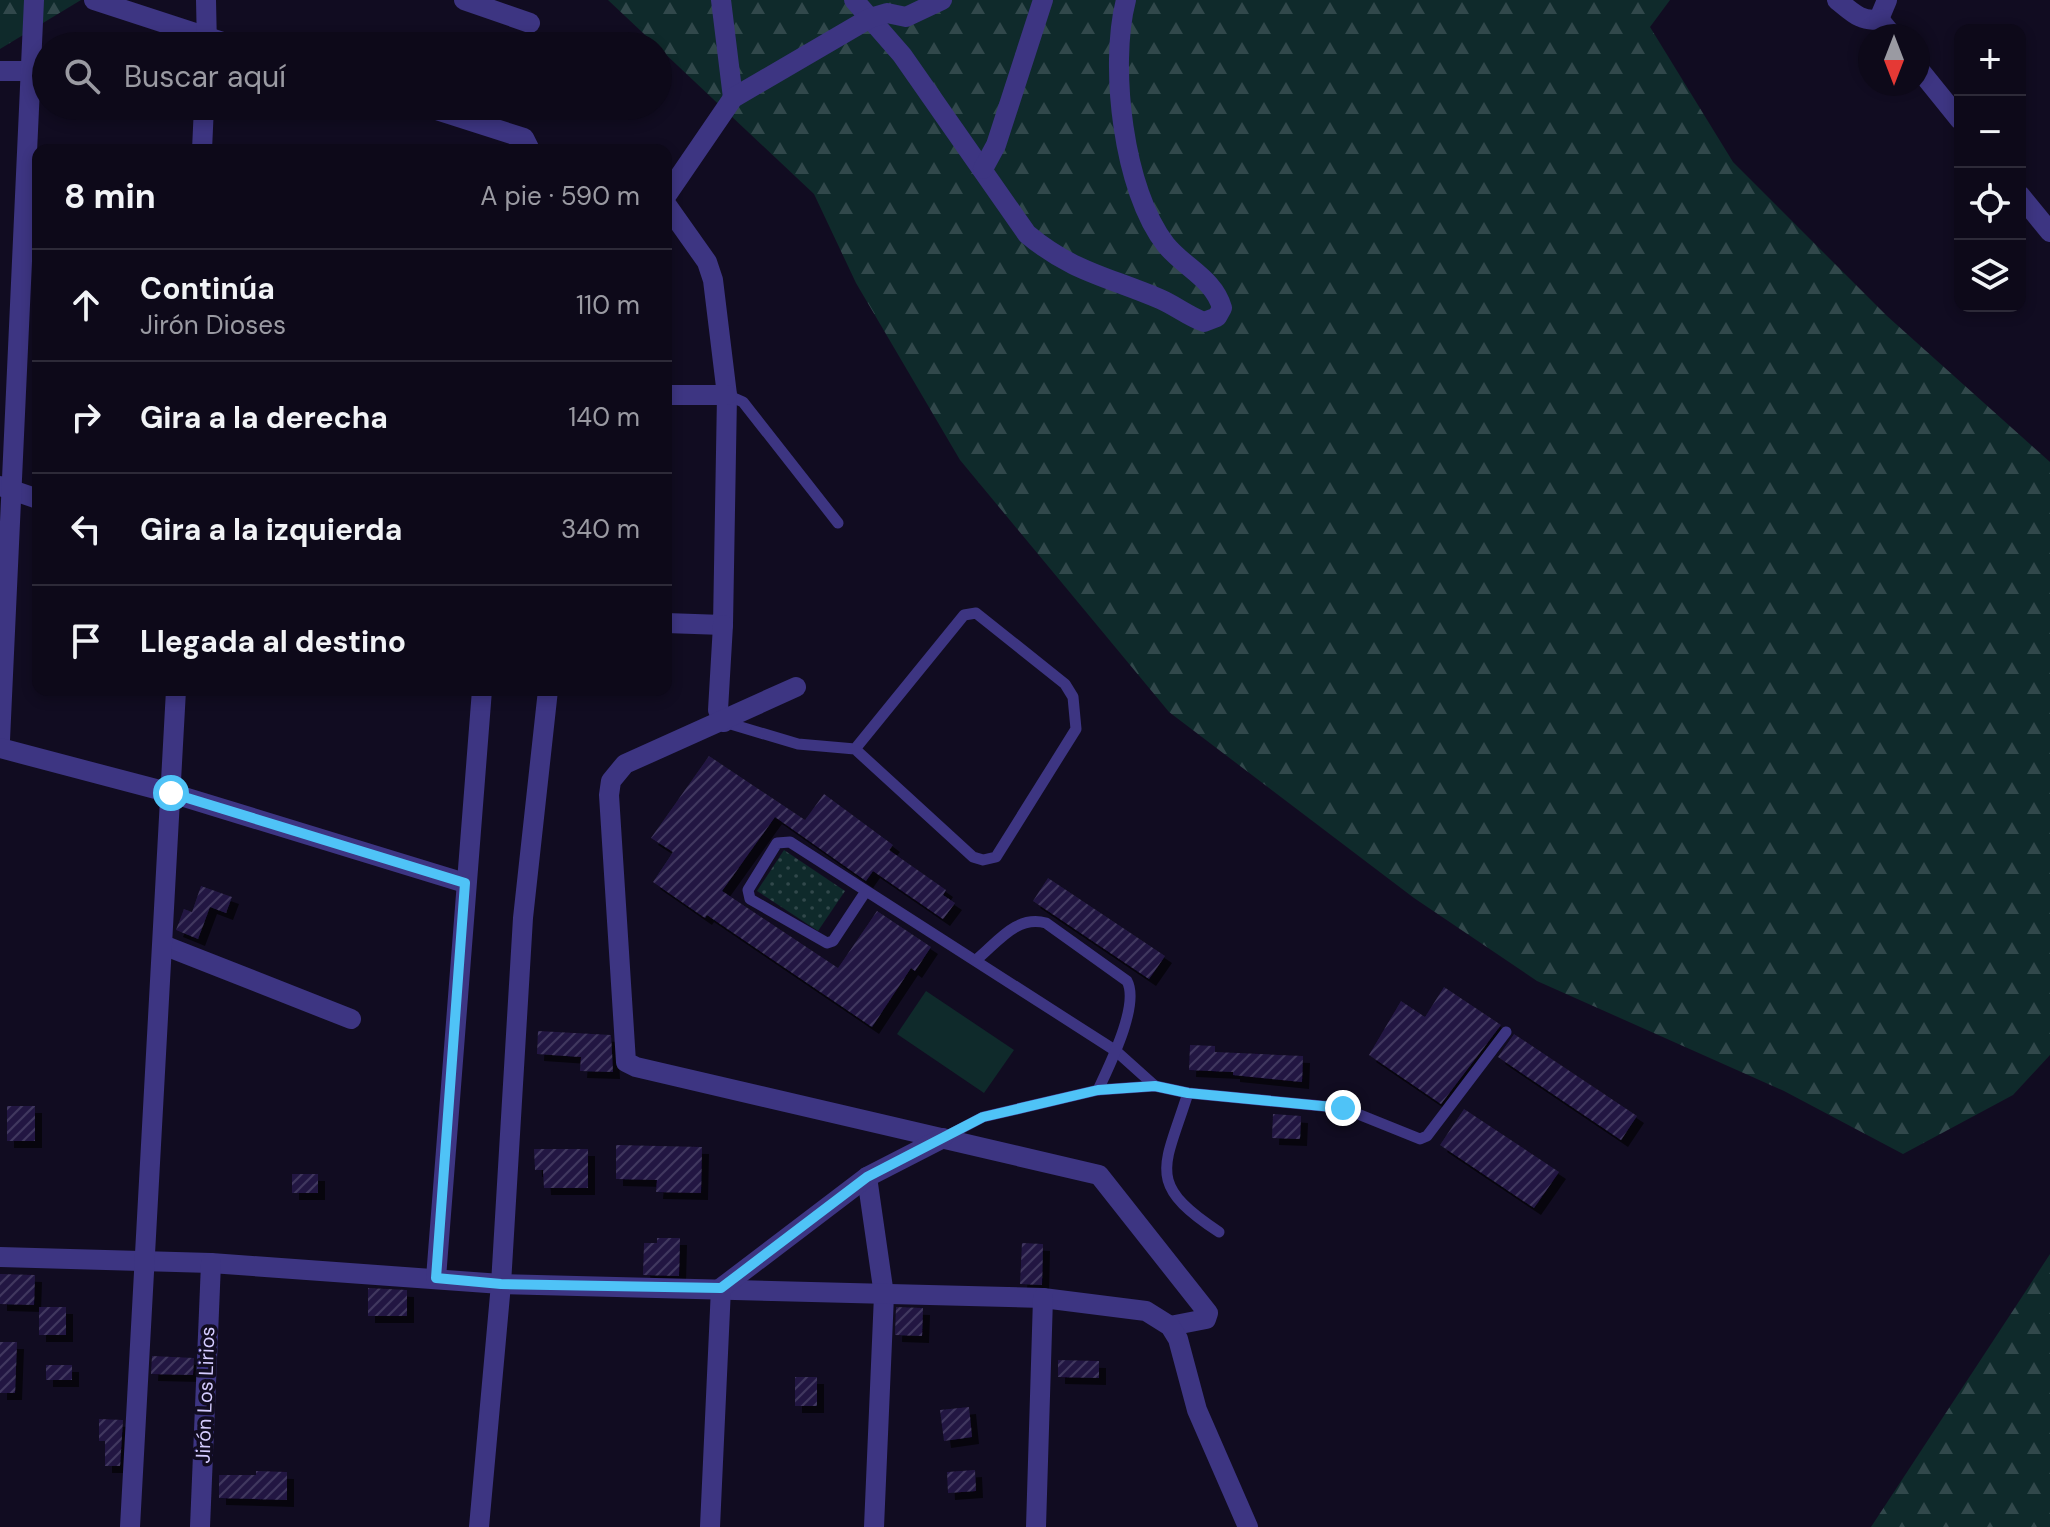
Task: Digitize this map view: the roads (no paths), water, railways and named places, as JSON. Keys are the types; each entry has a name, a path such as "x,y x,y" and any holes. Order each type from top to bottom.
{"street":[{"path":"33,32 34,0"},
{"path":"94,0 180,32"},
{"path":"206,0 207,32"},
{"path":"464,0 530,23"},
{"path":"721,0 733,98"},
{"path":"854,0 902,55 1027,234 1051,254 1083,272 1164,301 1204,322 1217,317 1222,308 1218,291 1166,244 1150,218 1128,154 1119,91 1121,18 1126,0"},
{"path":"672,187 733,98 870,18 887,13 906,17 942,0"},
{"path":"983,169 996,145 1043,0"},
{"path":"1837,0 1864,20 1883,9"},
{"path":"902,55 906,17"},
{"path":"0,740 7,488 32,47"},
{"path":"0,71 31,71"},
{"path":"1930,83 1954,113"},
{"path":"202,144 203,120"},
{"path":"468,120 524,138 527,144"},
{"path":"2026,202 2050,232"},
{"path":"672,212 707,262 713,280 727,395 723,625 718,710 724,722"},
{"path":"672,395 727,395"},
{"path":"7,488 32,497"},
{"path":"672,623 723,625"},
{"path":"796,687 625,764 611,781 609,810 626,1062 636,1067 1099,1175 1208,1313 1206,1319 1170,1326"},
{"path":"130,1527 176,696"},
{"path":"436,1278 481,696"},
{"path":"479,1527 501,1284 523,918 547,696"},
{"path":"0,748 171,793 465,883"},
{"path":"163,945 351,1019"},
{"path":"721,1288 867,1177 943,1138"},
{"path":"867,1177 884,1295 874,1527"},
{"path":"0,1257 211,1263 501,1284 1043,1298 1146,1311 1170,1326 1188,1370 1197,1410 1248,1527"},
{"name":"Jirón Los Lirios","path":"200,1527 211,1263"},
{"path":"710,1527 721,1288"},
{"path":"1036,1527 1043,1298"}],"lane":[{"path":"727,395 743,402 838,523"},
{"path":"724,722 798,744 855,749 973,857 983,860 996,857 1076,729 1073,697 1065,684 976,613 964,615 855,749"},
{"path":"866,891 833,941 827,943 750,899 748,890 756,873 782,840 866,891 976,960 1116,1051 1155,1086"},
{"path":"976,960 1021,921 1046,923 1127,981 1130,999 1116,1051 1098,1090"},
{"path":"943,1138 983,1117 1098,1090 1155,1086 1188,1093 1343,1108 1420,1139 1427,1136 1506,1032"},
{"path":"1188,1093 1165,1167 1169,1190 1180,1205 1219,1232"}]}
